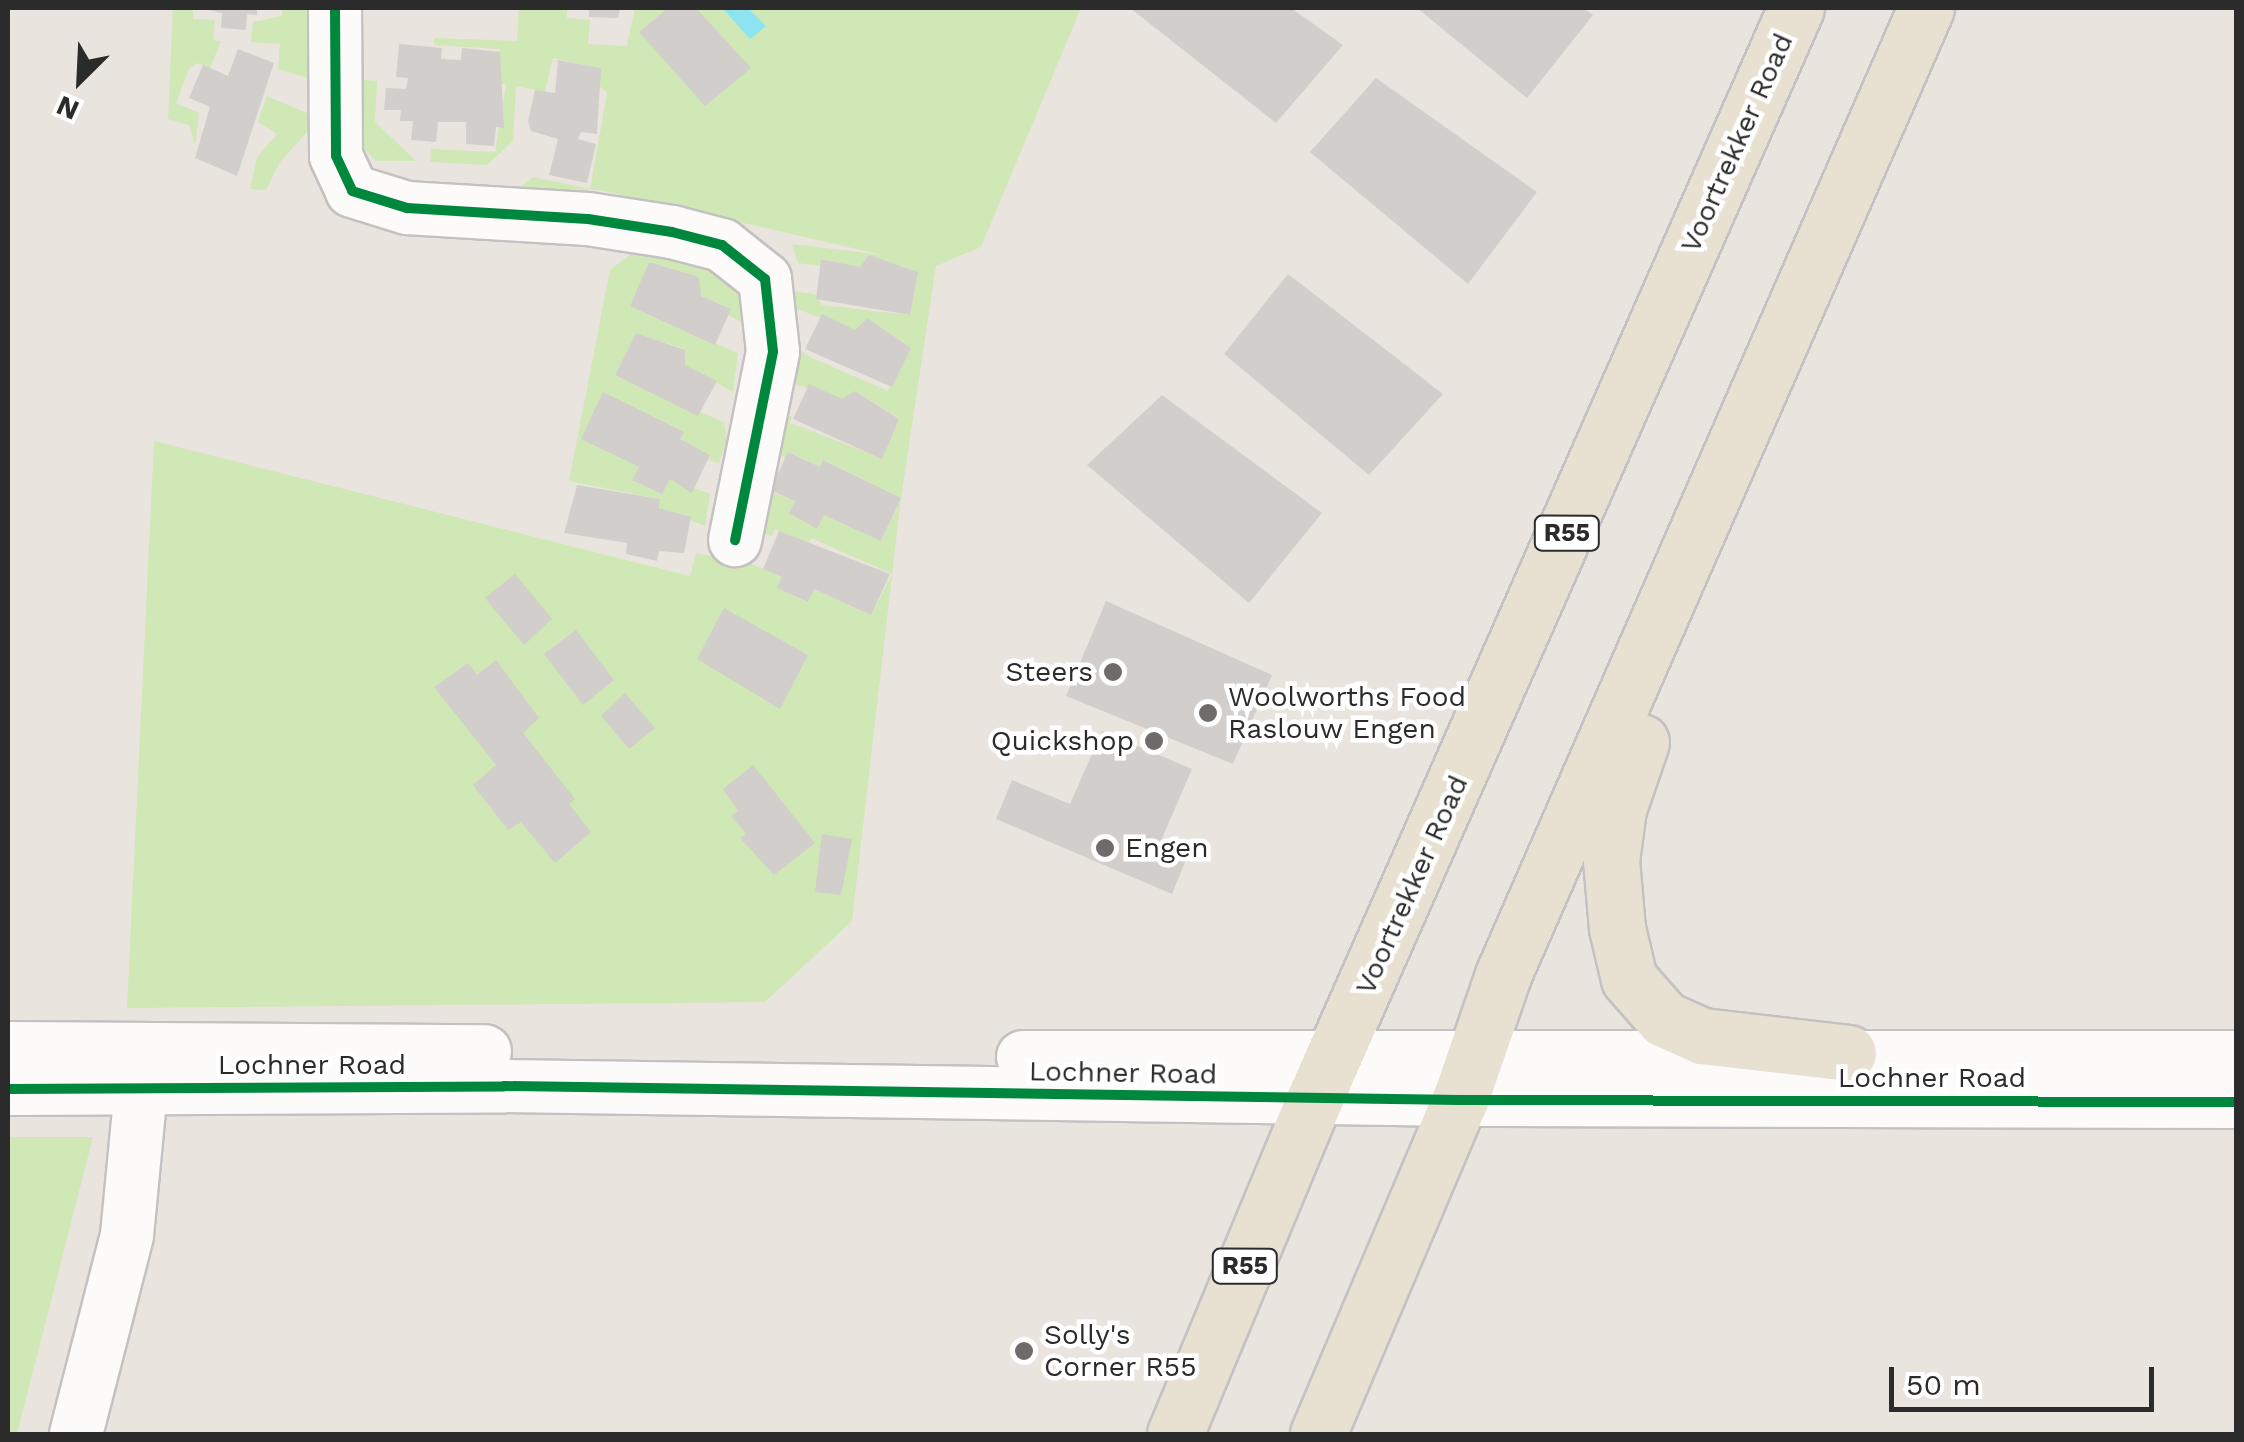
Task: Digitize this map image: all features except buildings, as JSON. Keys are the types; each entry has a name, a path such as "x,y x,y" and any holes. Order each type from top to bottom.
{"main road":[{"name":"Voortrekker Road","path":"1175,1434 1324,1077 1796,8"},
{"path":"1318,1434 1466,1079 1926,8"},
{"path":"1785,334 1618,809 1611,884 1630,979 1664,1019 1725,1041 1848,1053"}],"street":[{"path":"335,8 334,135 345,184 377,204 588,219 722,245 749,261 766,279 773,352 735,540"},
{"name":"Lochner Road","path":"8,1048 143,1068 878,1088 1324,1077 2236,1102"},
{"name":"Lochner Road","path":"1466,1079 1848,1053 2236,1057"},
{"path":"76,1434 126,1235 143,1068"},
{"name":"Lochner Road","path":"8,1089 143,1068"}],"green space":[{"path":"173,8 193,8 193,19 215,20 213,40 221,41 210,68 197,63 189,69 176,103 199,113 195,146 189,125 168,119"},
{"path":"282,8 322,8 318,81 278,69 280,44 251,42 253,22 282,16"},
{"path":"519,8 567,8 567,18 590,20 588,44 627,46 635,8 1081,8 981,247 936,266 901,498 824,460 820,467 789,452 786,458 778,454 774,408 792,417 790,423 882,458 898,418 855,391 842,399 782,380 783,337 810,357 888,391 911,348 867,319 855,330 794,308 792,291 815,294 822,305 909,315 918,272 869,255 860,267 822,259 821,266 798,263 792,244 883,255 599,190 519,188 533,177 590,189 607,93 597,84 600,68 553,58 545,92 516,86 513,141 487,165 430,162 431,149 495,152 506,84 499,84 500,49 434,45 434,38 517,41"},
{"path":"356,79 377,81 375,122 416,161 376,161 354,138"},
{"path":"267,96 309,114 314,124 280,162 266,190 250,189 257,157 277,134 258,122"},
{"path":"645,243 707,257 747,288 747,321 739,321 728,315 730,309 701,296 698,277 650,262 630,306 738,353 733,392 685,365 684,349 636,333 615,375 724,422 727,439 719,463 708,460 710,455 680,439 684,432 603,393 582,439 639,467 633,480 662,493 670,479 710,494 705,526 659,508 660,499 569,481 610,270"},
{"path":"154,441 690,576 696,553 751,564 782,577 778,588 807,602 814,589 871,615 892,574 811,538 807,544 775,529 772,536 755,529 770,491 795,501 789,512 817,528 824,515 882,540 901,498 852,921 765,1002 127,1008"},
{"path":"8,1137 93,1137 17,1434 8,1434"}],"water":[{"path":"748,8 766,26 750,39 724,10"}],"cycle path":[{"path":"335,8 336,156 352,191 407,208 588,219 672,232 722,245 765,279 773,352 735,540"},
{"path":"8,1089 504,1086 1460,1100 2236,1102"}],"place":[{"name":"Steers","path":"1113,672"},
{"name":"Woolworths Food Raslouw Engen","path":"1208,713"},
{"name":"Quickshop","path":"1154,741"},
{"name":"Engen","path":"1105,848"},
{"name":"Solly's Corner R55","path":"1024,1351"}]}
